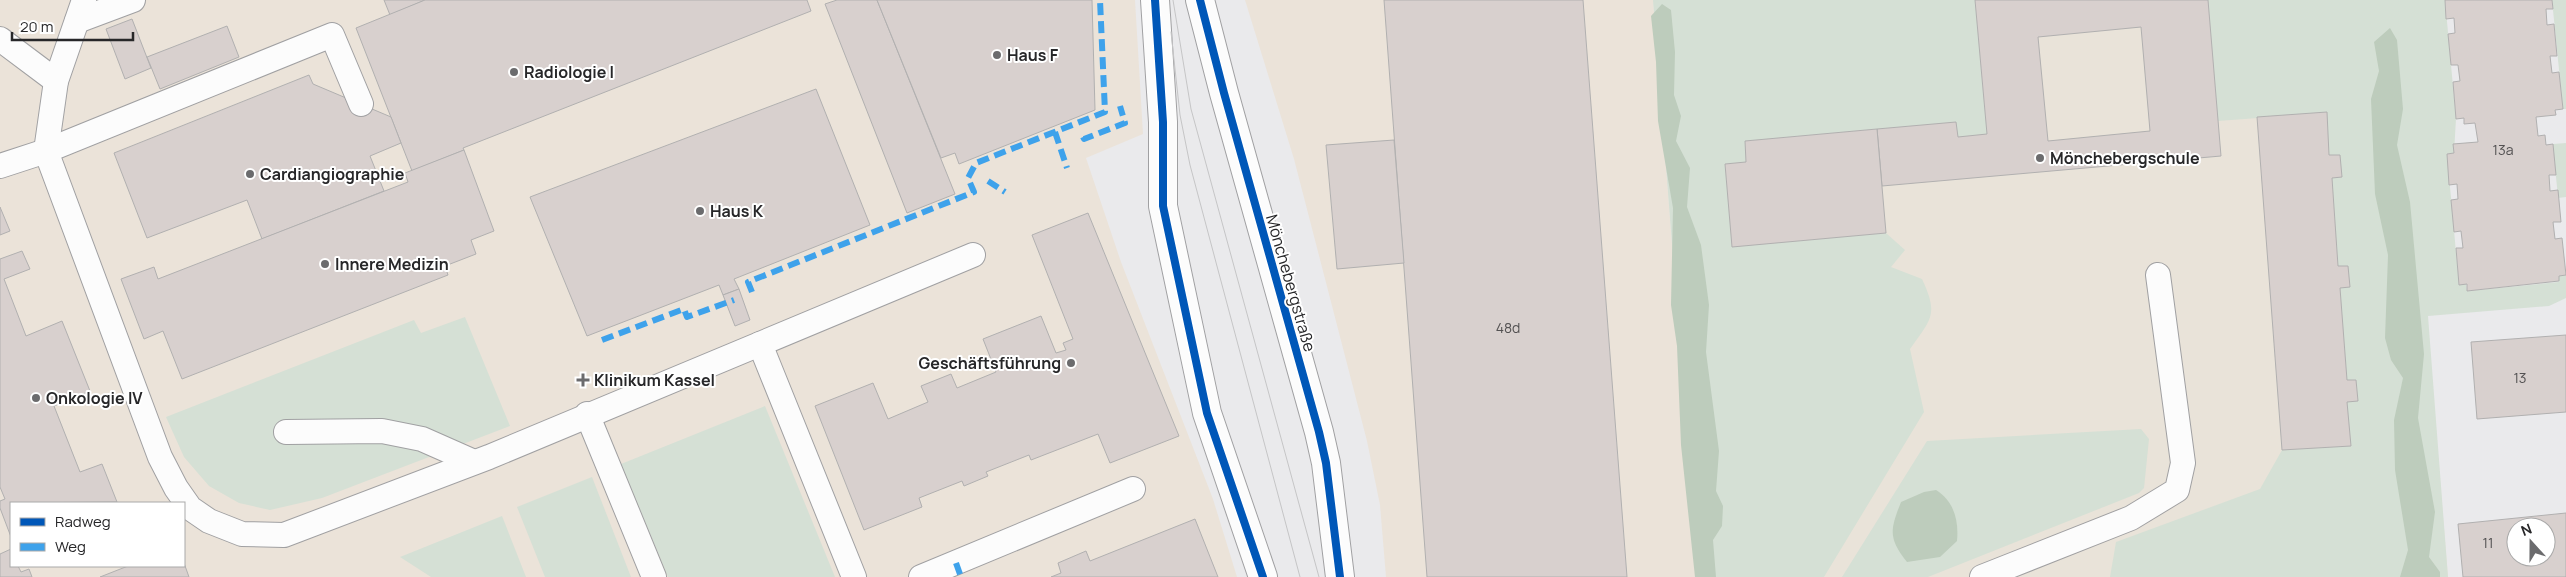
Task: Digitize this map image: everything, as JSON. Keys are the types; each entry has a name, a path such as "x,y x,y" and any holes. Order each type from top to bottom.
{"street":[{"path":"1155,0 1163,122 1163,206 1207,413 1263,577"},
{"name":"Mönchebergstraße","path":"1200,0 1224,94 1319,432 1326,463 1340,577"}],"lane":[{"path":"134,0 81,10 56,81 46,151 160,457 176,488 190,508 209,521 242,534 284,535 474,462 973,255"},
{"path":"0,166 46,151 332,35 361,104"},
{"path":"0,39 56,81"},
{"path":"0,62 56,81"},
{"path":"1982,577 2131,518 2177,490 2183,463 2158,275"},
{"path":"760,344 854,577"},
{"path":"587,414 654,577"},
{"path":"286,432 382,431 422,439 474,462"},
{"path":"921,577 1133,490"}],"shaded area":[{"name":"Klinikum Kassel","path":"0,0 1135,0 1143,134 1086,158 1121,262 1213,499 1237,577 0,577"},
{"path":"1245,0 1653,0 1698,577 1386,577 1380,505 1367,441 1294,159"},
{"name":"Mönchebergschule","path":"1653,0 2400,0 2448,577 1698,577"},
{"path":"1653,0 1975,0 1987,134 1958,137 1956,122 1745,141 1746,162 1725,164 1732,246 1886,233 1905,250 1891,267 1922,279 1930,301 1931,309 1928,323 1910,349 1924,412 1824,577 1698,577"},
{"path":"2208,0 2445,0 2456,119 2454,153 2447,154 2459,285 2466,284 2467,291 2559,282 2559,276 2566,275 2566,298 2549,306 2428,316 2448,577 2110,577 2116,542 2260,489 2282,450 2351,445 2347,402 2358,400 2356,380 2347,380 2340,288 2350,286 2348,266 2338,266 2332,178 2342,177 2340,155 2329,155 2327,113 2218,121"},
{"path":"2552,0 2566,0 2566,109 2563,109"},
{"path":"2566,143 2566,197 2558,198 2553,144"},
{"path":"465,317 510,426 322,498 270,510 239,503 209,486 184,457 166,417 414,320 421,333"},
{"path":"765,406 835,577 668,577 621,464"},
{"path":"2141,429 2149,439 2144,488 2139,493 1928,577 1842,577 1927,441"},
{"path":"592,477 631,577 545,577 517,507"},
{"path":"502,516 526,577 431,577 400,557"}],"green space":[{"path":"1662,4 1671,10 1675,52 1674,95 1681,116 1676,141 1690,168 1687,207 1701,245 1709,305 1706,352 1719,451 1716,491 1723,506 1722,526 1713,540 1716,577 1695,577 1681,445 1677,346 1671,305 1673,208 1658,121 1656,62 1651,16"},
{"path":"2390,28 2397,40 2403,109 2397,145 2410,202 2424,354 2418,418 2435,512 2429,557 2440,572 2440,577 2400,577 2408,550 2395,470 2394,420 2403,378 2391,360 2385,338 2388,255 2375,194 2371,99 2379,71 2374,42"},
{"path":"1936,490 1947,500 1954,512 1957,526 1957,541 1940,557 1907,562 1896,546 1893,534 1893,527 1901,502 1924,492"}],"building":[{"path":"384,0 425,0 390,15"},
{"name":"Radiologie I","path":"425,0 807,0 811,11 463,148 464,150 412,171 356,28"},
{"path":"837,0 877,0 955,194 907,213 825,4"},
{"name":"Haus F","path":"877,0 1092,0 1095,110 959,164 955,153 941,158"},
{"path":"1384,0 1583,0 1627,577 1427,577"},
{"path":"1975,0 2208,0 2221,156 1882,186 1877,129 1956,122 1958,137 1987,134","holes":["2141,27 2150,131 2048,141 2038,37"]},
{"path":"2445,0 2552,0 2553,9 2546,9 2547,25 2554,24 2557,56 2550,56 2552,73 2559,72 2563,109 2555,110 2556,115 2536,117 2538,136 2545,135 2546,145 2553,144 2556,175 2549,175 2550,191 2558,190 2561,222 2553,222 2555,239 2562,238 2566,275 2559,276 2559,281 2467,291 2467,284 2459,285 2456,248 2463,248 2461,231 2454,232 2451,200 2458,199 2457,184 2449,185 2447,154 2454,153 2453,144 2478,142 2475,123 2464,124 2464,118 2456,119 2453,82 2460,81 2458,65 2451,65 2448,34 2455,33 2454,18 2446,19"},
{"path":"132,19 151,68 125,79 106,29"},
{"path":"227,26 239,57 160,89 147,57"},
{"name":"Cardiangiographie","path":"309,75 313,84 391,117 401,143 370,156 384,191 262,239 247,200 147,238 114,153"},
{"name":"Haus K","path":"816,89 870,225 734,279 739,289 723,295 719,285 587,336 530,197"},
{"path":"2327,112 2329,155 2340,155 2342,177 2332,178 2338,266 2348,266 2350,287 2340,288 2347,380 2356,380 2358,401 2347,402 2351,446 2282,450 2257,117"},
{"path":"1877,129 1886,233 1732,247 1725,164 1746,162 1745,141"},
{"path":"1394,140 1404,263 1337,269 1326,145"},
{"name":"Innere Medizin","path":"464,150 494,231 471,240 476,254 445,266 448,275 182,379 163,331 144,339 121,279 154,267 158,279 408,182 405,173"},
{"path":"0,207 10,231 0,235"},
{"name":"Geschäftsführung","path":"1088,213 1179,436 1110,463 1098,434 1031,460 1029,455 986,472 988,476 964,486 962,481 919,498 922,507 864,530 815,406 873,383 888,419 928,402 921,386 951,374 957,388 996,372 983,339 1041,316 1056,353 1066,350 1063,343 1073,339 1032,235"},
{"name":"Onkologie IV","path":"22,251 30,269 4,279 26,336 62,321 90,391 54,406 80,472 102,464 117,502 10,502 10,534 0,508 0,501 5,499 0,487 0,259"},
{"path":"739,289 750,320 735,326 723,295"},
{"path":"2566,335 2566,412 2477,419 2471,342"},
{"path":"2566,513 2566,577 2463,577 2458,524 2506,519 2506,567 2556,567 2556,517 2527,517"},
{"path":"1195,519 1218,577 1051,577 1061,573 1058,563 1086,551 1090,561"},
{"path":"10,549 10,567 18,567 21,572 29,569 32,577 0,577 0,554"},
{"path":"185,566 189,577 100,577 125,567"}],"tram line":[{"path":"1173,0 1191,109 1319,577"},
{"path":"1171,32 1180,115 1190,165 1300,577"}],"marked path":[{"path":"752,292 748,282 974,192 968,178 976,163 1105,112 1100,0"},
{"path":"1083,137 1084,139 1125,123 1120,106"},
{"path":"1055,132 1067,168"},
{"path":"988,181 1005,192"},
{"path":"602,340 684,309 687,317 734,300"},
{"path":"956,563 961,577"}],"cycle path":[{"path":"1155,0 1163,122 1163,206 1207,413 1263,577"},
{"path":"1200,0 1224,93 1319,432 1326,463 1340,577"}],"place":[{"name":"Haus F","path":"997,55"},
{"name":"Radiologie I","path":"514,72"},
{"name":"Mönchebergschule","path":"2040,158"},
{"name":"Cardiangiographie","path":"250,174"},
{"name":"Haus K","path":"700,211"},
{"name":"Innere Medizin","path":"325,264"},
{"name":"Geschäftsführung","path":"1071,363"},
{"name":"Klinikum Kassel","path":"583,380"},
{"name":"Onkologie IV","path":"36,398"}]}
